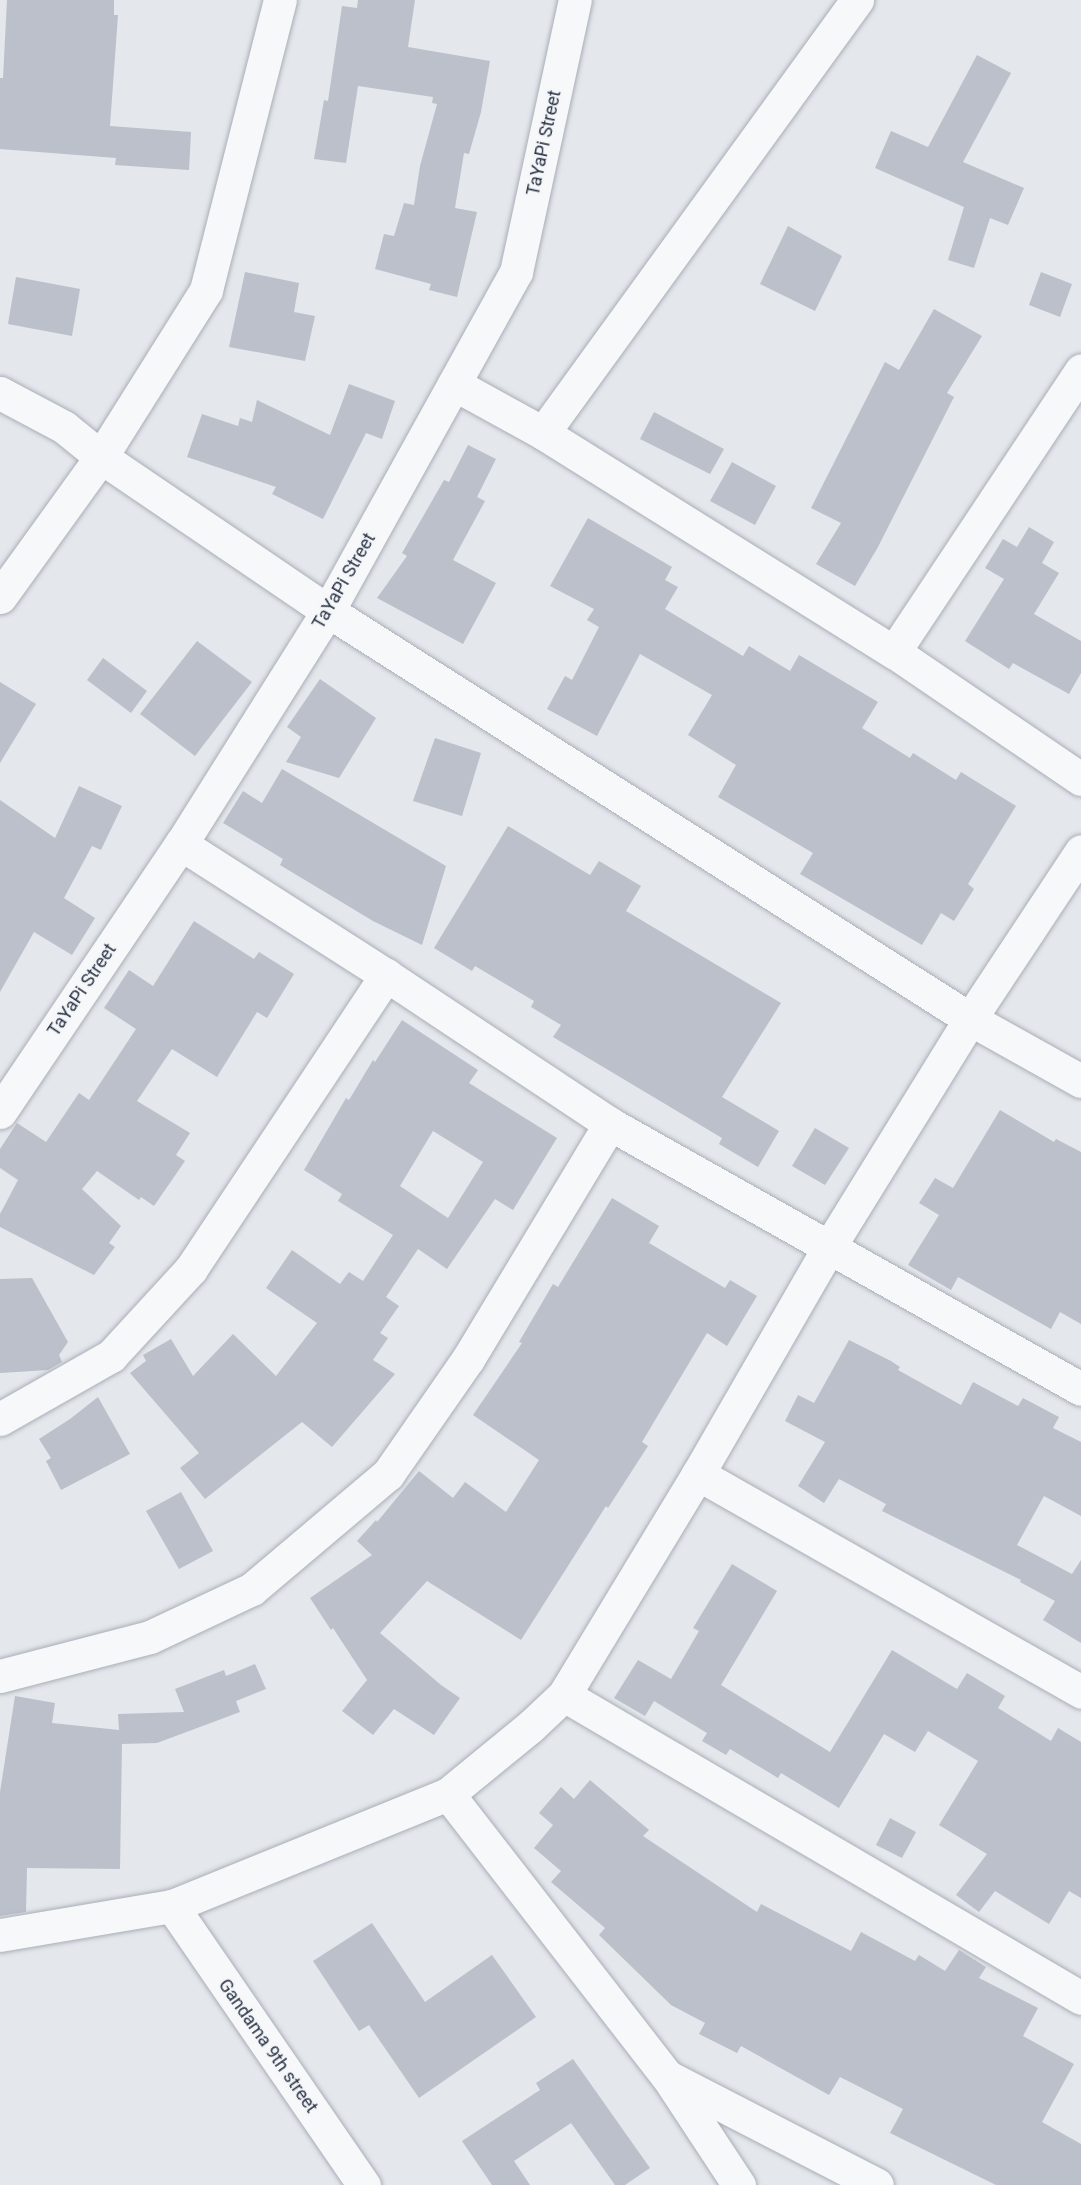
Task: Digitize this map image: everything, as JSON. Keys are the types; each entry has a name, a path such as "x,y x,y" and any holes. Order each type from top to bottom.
{"street":[{"path":"0,597 101,457 206,290 280,0"},
{"name":"TaYaPi Street","path":"0,1112 181,844 328,612 516,272 575,0"},
{"path":"543,433 857,0"},
{"path":"894,652 1081,371"},
{"path":"454,384 543,433 894,652 1081,779"},
{"path":"0,393 64,427 101,457 328,612 970,1018 1081,1081"},
{"path":"181,844 386,975 610,1124 828,1249 1081,1389"},
{"path":"0,1935 172,1906 448,1794 530,1727 564,1695 698,1474 828,1249 970,1018 1081,851"},
{"path":"0,1419 111,1356 191,1269 386,975"},
{"path":"0,1676 150,1637 252,1589 387,1474 468,1359 610,1124"},
{"path":"698,1474 1081,1692"},
{"path":"564,1695 1081,1998"},
{"path":"448,1794 667,2076 739,2185"},
{"name":"Gandama 9th street","path":"172,1906 364,2185"},
{"path":"667,2076 877,2185"}],"building":[{"path":"7,0 114,0 114,15 118,15 110,126 191,132 189,170 115,165 116,158 0,149 0,78 3,78"},
{"path":"358,0 415,0 408,47 490,61 481,112 469,154 464,153 455,208 477,212 457,297 429,290 431,284 375,269 384,234 394,236 404,203 414,205 420,166 437,104 432,103 433,97 358,86 346,163 314,159 324,100 328,101 342,6 357,8"},
{"path":"977,55 1011,73 963,162 1024,188 1008,225 990,218 974,268 948,260 964,207 875,168 891,131 928,147"},
{"path":"788,226 842,256 815,311 760,284"},
{"path":"245,272 299,283 294,312 315,316 305,361 229,347"},
{"path":"1041,272 1072,284 1060,317 1029,305"},
{"path":"16,277 80,289 72,336 8,324"},
{"path":"934,309 982,336 947,393 954,397 878,547 855,586 816,564 841,523 811,508 885,362 899,370"},
{"path":"349,384 395,401 382,439 366,433 323,519 272,494 276,487 187,457 202,414 238,426 240,418 252,422 257,400 330,435"},
{"path":"654,412 724,449 710,474 640,439"},
{"path":"468,445 496,459 477,497 485,501 453,560 496,583 463,644 377,598 407,556 402,553 444,480 449,482"},
{"path":"732,462 776,486 755,525 710,501"},
{"path":"588,518 672,567 665,580 678,587 665,609 743,656 749,646 790,671 799,655 878,702 862,728 910,758 913,753 956,780 961,772 1016,806 968,884 974,889 954,921 941,913 922,945 800,874 813,853 718,797 736,765 688,735 712,695 640,654 597,736 547,709 565,676 572,680 599,627 587,620 594,609 550,586"},
{"path":"1029,527 1054,542 1042,563 1059,573 1034,614 1081,641 1081,673 1069,694 1013,663 1009,669 965,641 1004,579 985,568 1003,539 1017,547"},
{"path":"197,641 252,682 195,756 140,714"},
{"path":"103,658 147,691 131,713 87,680"},
{"path":"320,679 376,718 339,778 286,762 301,737 287,727"},
{"path":"0,682 36,704 0,763"},
{"path":"435,738 481,753 462,816 413,801"},
{"path":"282,769 446,866 422,945 373,921 280,865 283,859 223,823 243,791 262,803"},
{"path":"79,786 122,806 101,850 92,846 64,898 95,918 72,955 34,932 0,992 0,800 55,838"},
{"path":"508,826 590,875 599,861 641,886 626,911 781,1003 722,1097 779,1131 758,1167 719,1144 722,1138 553,1037 561,1025 531,1007 534,1001 475,966 472,971 434,948"},
{"path":"194,921 254,959 259,952 294,974 267,1018 257,1012 217,1077 172,1049 137,1101 190,1133 176,1155 185,1161 154,1206 141,1197 139,1200 97,1171 82,1189 121,1226 109,1243 115,1247 94,1275 0,1227 0,1214 18,1180 0,1168 0,1149 17,1123 46,1142 79,1093 89,1100 136,1029 104,1008 129,970 153,986"},
{"path":"402,1020 478,1070 469,1083 557,1138 513,1210 495,1199 447,1269 418,1249 386,1297 399,1306 380,1333 388,1338 373,1360 395,1374 332,1447 302,1422 205,1499 180,1468 199,1453 130,1373 146,1361 143,1355 171,1339 193,1376 233,1334 276,1376 317,1323 266,1288 292,1250 340,1284 349,1272 363,1281 393,1235 338,1201 342,1194 304,1170 346,1098 349,1100 373,1060 375,1062","holes":["433,1131 483,1162 448,1218 400,1186"]},
{"path":"1000,1110 1054,1142 1056,1139 1081,1152 1081,1324 1060,1312 1051,1329 958,1277 951,1290 908,1265 939,1215 919,1203 935,1178 953,1188"},
{"path":"815,1128 849,1148 825,1185 792,1166"},
{"path":"612,1198 659,1226 649,1243 725,1288 730,1280 757,1296 727,1346 707,1333 642,1442 648,1446 608,1508 606,1506 521,1640 427,1581 380,1633 441,1685 460,1698 434,1735 394,1709 373,1735 342,1711 367,1680 310,1598 372,1555 357,1541 376,1520 377,1522 419,1471 453,1498 465,1482 506,1512 539,1460 473,1415 522,1343 519,1342 553,1284 558,1287"},
{"path":"32,1278 68,1342 59,1355 62,1362 48,1370 0,1373 0,1279"},
{"path":"849,1340 891,1361 900,1367 898,1370 961,1405 973,1382 1018,1406 1023,1398 1059,1417 1053,1428 1081,1442 1081,1516 1044,1496 1017,1545 1072,1574 1081,1560 1081,1643 1043,1620 1055,1601 1020,1582 1021,1580 882,1511 886,1504 839,1479 824,1503 798,1486 825,1442 785,1421 798,1395 814,1403"},
{"path":"98,1397 130,1454 61,1490 46,1461 51,1458 39,1439"},
{"path":"181,1492 213,1551 179,1569 146,1511"},
{"path":"732,1564 777,1591 721,1685 830,1752 892,1650 957,1689 967,1673 1005,1696 998,1708 1051,1741 1058,1728 1081,1742 1081,1898 1069,1891 1049,1924 995,1891 979,1912 956,1895 987,1854 939,1825 978,1761 928,1731 915,1752 884,1734 839,1808 781,1773 778,1778 730,1749 726,1755 702,1741 707,1733 654,1701 645,1716 614,1698 638,1660 671,1679 699,1631 693,1628"},
{"path":"255,1664 266,1689 236,1701 240,1712 157,1743 122,1744 120,1869 27,1868 26,1912 0,1916 0,1792 15,1696 55,1703 52,1723 119,1730 118,1714 184,1712 175,1689 224,1670 226,1676"},
{"path":"590,1780 649,1830 643,1836 757,1912 761,1904 851,1951 861,1932 915,1961 919,1955 945,1971 959,1950 986,1967 979,1978 1038,2008 1023,2036 1074,2064 1042,2122 1081,2144 1081,2185 996,2185 890,2133 903,2109 840,2077 829,2095 741,2046 737,2053 699,2034 705,2023 671,2005 599,1935 605,1928 551,1882 561,1871 534,1848 553,1825 539,1813 561,1787 574,1799"},
{"path":"890,1818 916,1832 902,1858 876,1845"},
{"path":"372,1923 425,2002 492,1955 536,2017 419,2098 369,2025 359,2031 313,1961"},
{"path":"573,2059 650,2168 625,2185 615,2185 571,2123 514,2161 530,2185 492,2185 462,2141 540,2090 536,2083"}]}
